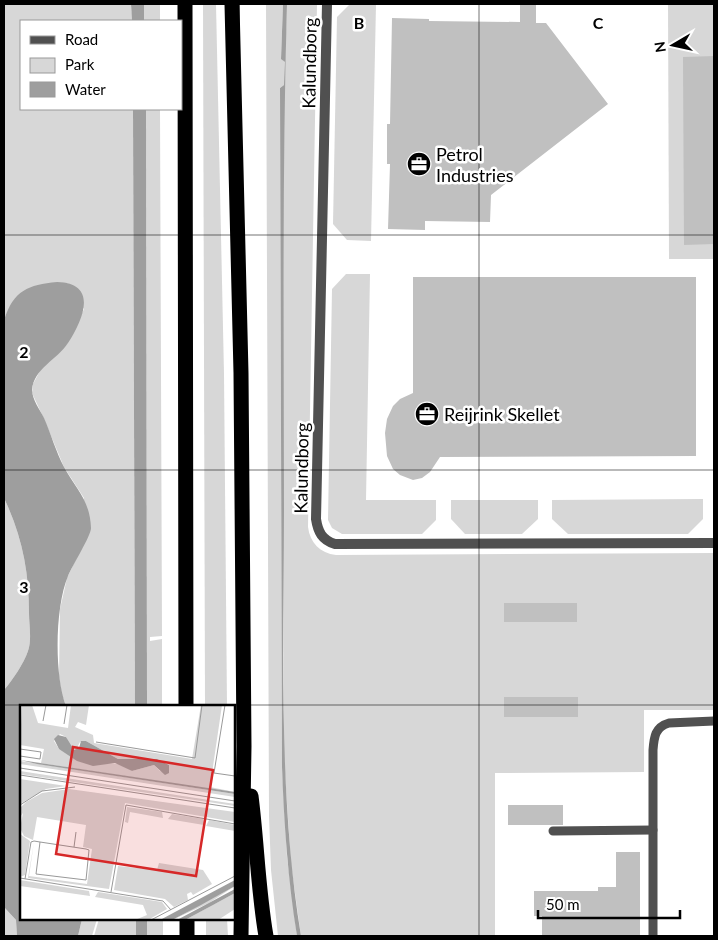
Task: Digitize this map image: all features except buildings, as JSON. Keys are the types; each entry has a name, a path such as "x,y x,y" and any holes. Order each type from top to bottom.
{"highway":[{"path":"185,4 186,705"},
{"path":"232,4 241,373 244,746 241,936"},
{"path":"244,746 255,826 258,883 266,936"},
{"path":"187,920 187,936"}],"street":[{"name":"Kalundborg","path":"327,4 316,519 321,535 327,541 335,544 714,544"}],"lane":[{"path":"653,936 653,750 656,732 664,724 714,720"},
{"path":"553,831 653,830"}],"green space":[{"path":"4,4 131,4 132,20 20,20 20,110 133,110 135,705 66,705 59,677 60,609 67,578 78,555 84,498 64,467 32,393 33,384 41,369 67,344 84,309 68,283 47,284 29,289 21,294 14,301 4,320"},
{"path":"144,4 160,4 160,20 144,20"},
{"path":"203,4 216,4 224,374 227,705 205,705"},
{"path":"266,4 283,4 281,58 285,62 287,4 317,4 308,527 311,538 317,546 325,552 336,555 714,553 714,710 644,710 644,772 495,773 495,936 301,936 291,864 284,758 284,85 280,88 282,767 287,857 297,936 278,936 271,870 269,816"},
{"path":"350,4 376,4 371,241 347,240 333,224 337,17"},
{"path":"668,4 714,4 714,259 669,259"},
{"path":"146,110 160,110 162,636 150,637 150,641 162,639 162,705 147,705"},
{"path":"346,274 370,274 366,500 436,500 436,520 422,534 342,534 332,528 328,520 332,289"},
{"path":"4,498 16,526 26,568 30,637 24,661 4,690"},
{"path":"703,499 703,519 688,534 568,534 552,519 552,500"},
{"path":"451,500 538,500 538,519 522,534 465,534 451,519"},
{"path":"4,907 16,920 17,936 4,936"},
{"path":"82,920 97,920 92,936 78,936"},
{"path":"99,920 136,920 136,936 94,936"},
{"path":"147,920 163,920 163,936 147,936"},
{"path":"206,920 227,920 228,936 206,936"}],"water":[{"path":"131,4 144,4 144,20 132,20"},
{"path":"283,4 287,4 284,194 284,723 289,830 301,936 297,936 291,894 285,831 282,767 280,88 284,85 285,62 281,59"},
{"path":"133,110 146,110 147,705 135,705"},
{"path":"57,282 70,284 79,289 83,296 82,314 74,334 63,349 41,370 34,382 32,393 61,461 82,495 88,510 91,528 68,576 58,623 59,677 66,705 20,705 20,920 82,920 78,936 17,936 16,920 4,907 4,690 18,672 26,656 30,642 30,632 26,568 16,526 4,498 4,320 12,302 23,291 38,285"},
{"path":"136,920 147,920 147,936 136,936"}],"place":[{"name":"Petrol Industries","path":"419,164"},
{"name":"Reijrink Skellet","path":"427,414"}]}
